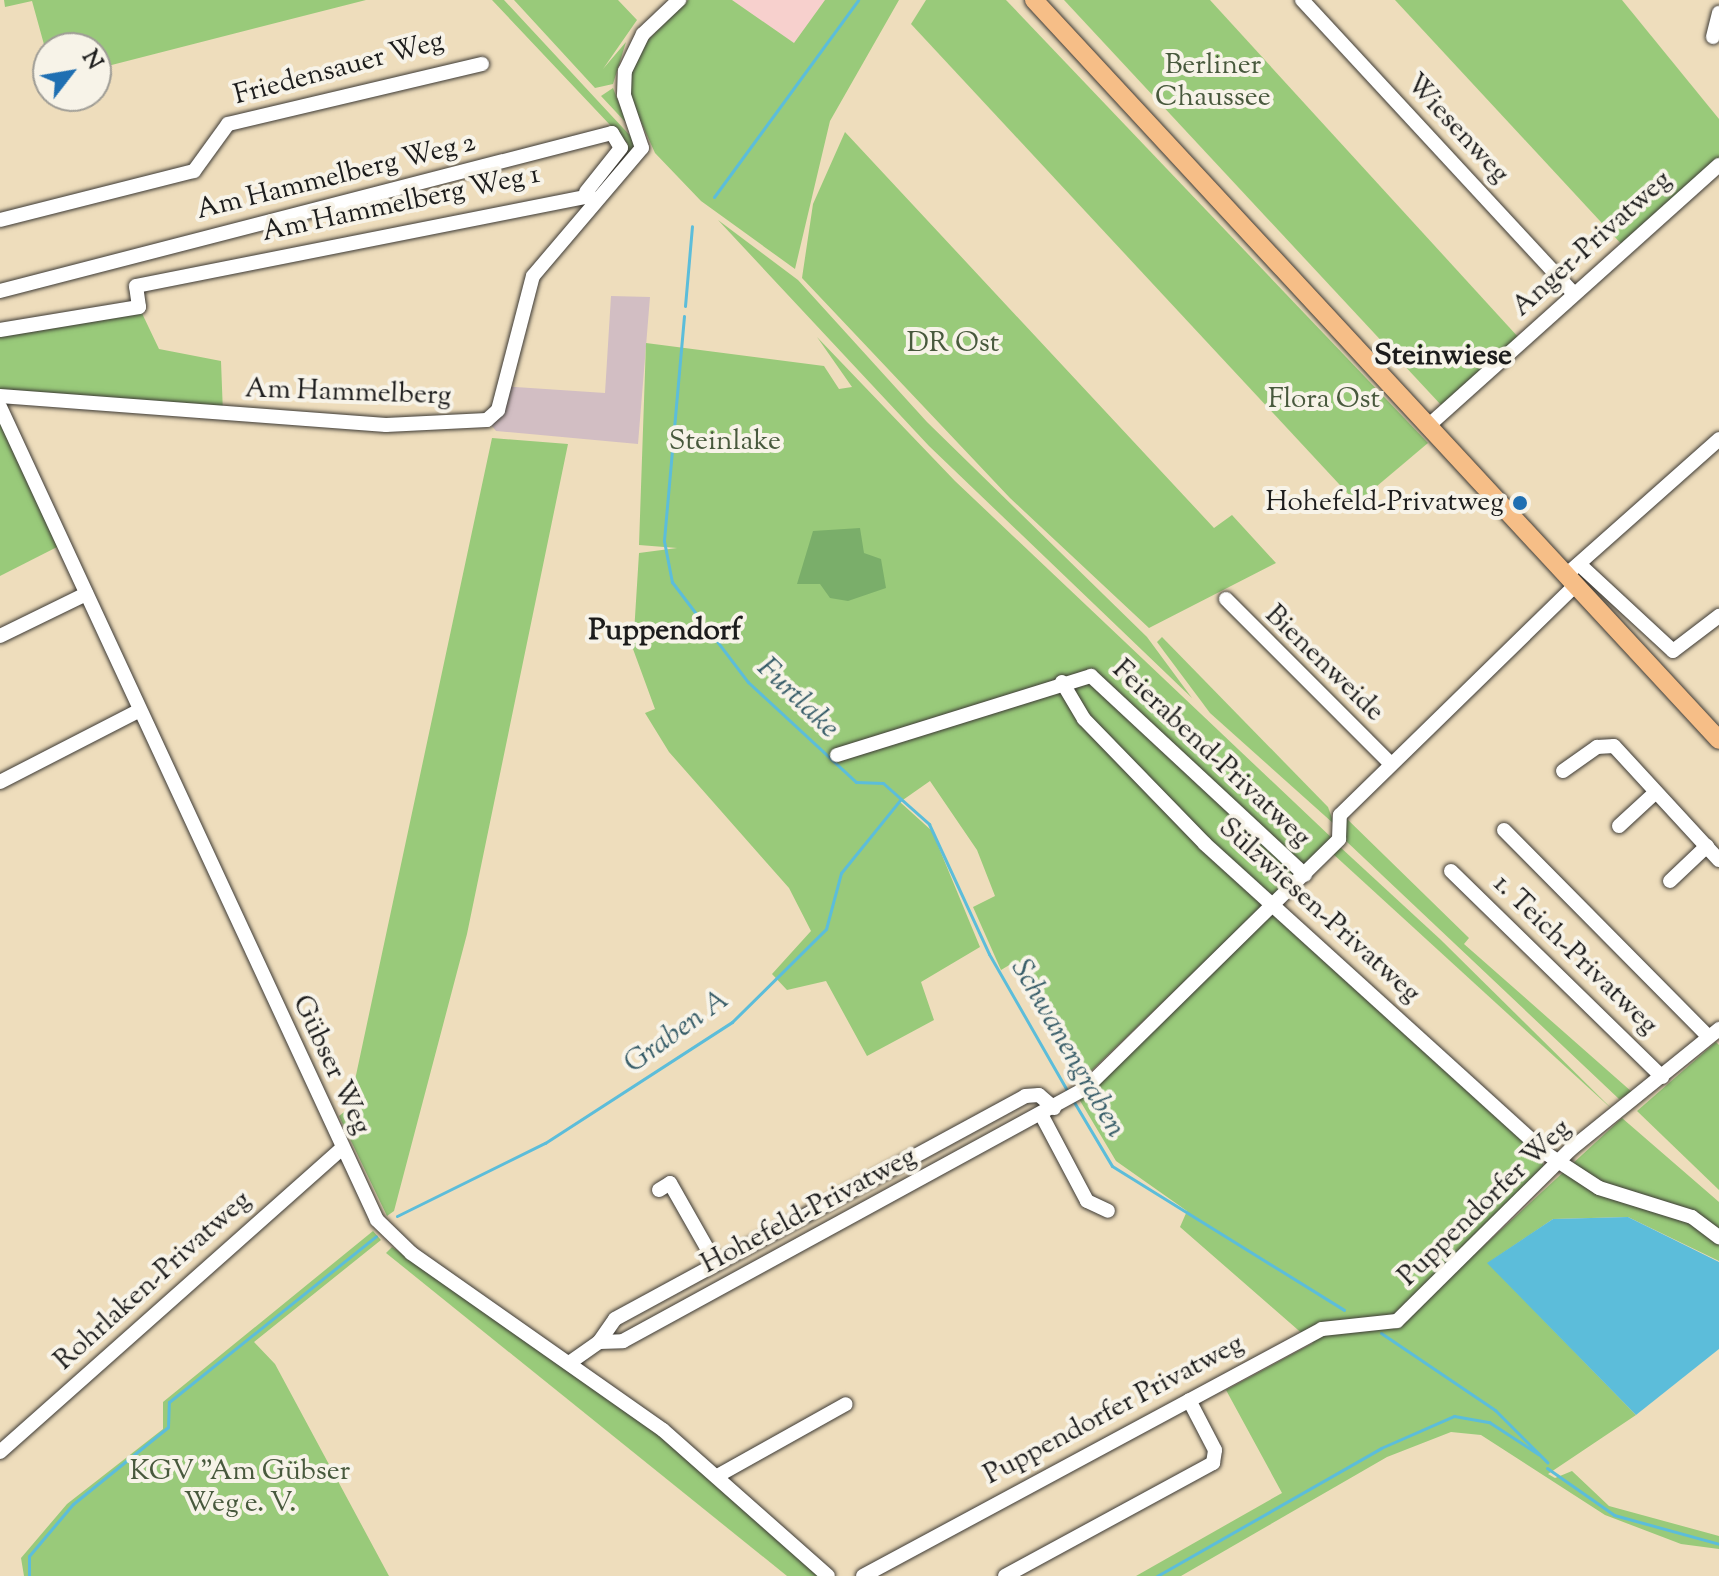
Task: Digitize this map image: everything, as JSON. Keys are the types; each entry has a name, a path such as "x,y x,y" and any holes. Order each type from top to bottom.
{"main road":[{"path":"1034,0 1428,426 1574,575 1719,740"}],"street":[{"name":"Am Hammelberg","path":"0,396 386,425 483,422 498,410 533,276 591,197 643,144 623,90 628,60 679,0"},
{"name":"Wiesenweg","path":"1302,0 1573,293"},
{"path":"1713,37 1719,13"},
{"name":"Friedensauer Weg","path":"0,220 194,171 228,124 482,64"},
{"name":"Am Hammelberg Weg 2","path":"0,291 612,133 621,150 591,197"},
{"name":"Anger-Privatweg","path":"1428,426 1719,165"},
{"name":"Am Hammelberg Weg 1","path":"0,330 139,307 136,286 591,197"},
{"name":"Gübser Weg","path":"0,407 341,1149 392,1239 572,1361 719,1475 828,1576"},
{"name":"Hohefeld-Privatweg","path":"599,1342 623,1341 1078,1094 1305,875 1339,839 1340,815 1574,575 1719,439"},
{"path":"1574,575 1673,651 1719,616"},
{"path":"0,636 86,594"},
{"name":"Bienenweide","path":"1226,599 1391,764"},
{"name":"Feierabend-Privatweg","path":"1062,682 1080,675 1091,676 1305,875"},
{"path":"837,755 1062,682"},
{"name":"Sülzwiesen-Privatweg","path":"1062,682 1084,719 1272,908 1559,1162 1599,1188 1692,1217 1719,1237"},
{"path":"0,782 140,710"},
{"path":"1563,771 1606,743 1719,860"},
{"path":"1619,826 1656,792"},
{"path":"1504,830 1714,1033"},
{"path":"1670,881 1707,846"},
{"name":"1. Teich-Privatweg","path":"1451,871 1662,1077"},
{"name":"Puppendorfer Weg","path":"1397,1321 1559,1162 1714,1033"},
{"name":"Hohefeld-Privatweg","path":"572,1361 599,1342 615,1319 1028,1094 1053,1109"},
{"path":"1053,1109 1087,1201 1108,1211"},
{"name":"Rohrlaken-Privatweg","path":"0,1452 341,1149"},
{"name":"Hohefeld-Privatweg","path":"659,1190 670,1183 716,1264"},
{"name":"Puppendorfer Privatweg","path":"863,1576 1330,1325 1397,1321"},
{"path":"1005,1576 1213,1463 1215,1450 1189,1400"},
{"path":"719,1475 846,1404"}],"shaded area":[{"path":"732,0 825,0 794,44"},
{"path":"611,296 650,297 638,444 496,431 487,420 502,386 605,393"}],"green space":[{"path":"4,0 366,0 112,65 112,32 41,32 32,1 5,7"},
{"path":"492,0 504,0 636,142 634,152 597,191 628,144"},
{"path":"514,0 618,0 637,20 603,69 626,42 613,84 595,88"},
{"path":"688,0 732,0 794,43 825,0 899,0 830,121 795,269 701,201 655,153 632,102 629,80 641,47"},
{"name":"Flora Ost","path":"926,0 1006,0 1428,443 1364,497 1352,498 911,24"},
{"name":"Berliner Chaussee","path":"1064,0 1210,0 1519,338 1442,406"},
{"path":"1395,0 1622,0 1719,119 1719,165 1625,248"},
{"path":"613,88 620,106 630,127 601,96"},
{"name":"DR Ost","path":"845,132 1214,528 1232,515 1276,563 1149,628 1010,498 802,278 813,204"},
{"path":"718,220 798,280 927,422 1147,637 1192,698 929,446"},
{"path":"139,307 159,349 221,361 223,414 0,396 0,330"},
{"name":"Steinlake","path":"817,337 955,481 1333,839 1091,1071 1067,1053 1011,964 1001,970 973,907 995,896 977,850 930,781 900,802 932,831 980,947 921,982 934,1020 867,1056 826,981 787,990 772,974 811,931 789,888 669,752 645,713 655,709 633,649 639,553 677,548 639,545 646,343 824,366 839,389 852,387"},
{"path":"0,422 59,546 0,576"},
{"path":"492,438 568,444 467,934 394,1211 387,1216 339,1116 349,1108"},
{"path":"860,528 864,553 881,559 886,588 848,601 830,598 820,584 797,584 813,531"},
{"path":"1162,637 1328,807 1334,824 1210,713 1157,642"},
{"path":"1344,816 1469,938 1464,944 1632,1092 1619,1099 1346,841"},
{"path":"1339,846 1441,940 1614,1111 1332,853"},
{"path":"1272,914 1541,1157 1545,1170 1477,1252 1622,1118 1719,1202 1719,1261 1628,1217 1553,1219 1488,1263 1636,1415 1548,1474 1555,1478 1572,1471 1609,1506 1719,1536 1719,1549 1681,1544 1605,1515 1481,1435 1451,1432 1387,1457 1181,1576 1136,1576 1282,1493 1226,1390 1313,1343 1180,1227 1187,1211 1116,1161 1079,1099"},
{"path":"1716,1042 1719,1045 1719,1190 1637,1111"},
{"name":"KGV \"Am Gübser Weg e. V.","path":"373,1231 381,1240 254,1342 275,1364 389,1576 24,1576 21,1558 67,1504 163,1429 163,1402"},
{"path":"392,1247 628,1409 820,1576 787,1576 386,1253"}],"water":[{"path":"1628,1217 1719,1262 1719,1349 1636,1415 1487,1263 1553,1219"}],"waterway":[{"name":"Furtlake","path":"714,197 858,0"},
{"name":"Furtlake","path":"685,306 692,226"},
{"name":"Furtlake","path":"684,316 664,541 672,582 748,682 856,782 883,783 929,824 989,954 1068,1092"},
{"name":"Graben A","path":"397,1216 545,1143 732,1022 826,929 841,873 901,799"},
{"name":"Schwanengraben","path":"1074,1102 1112,1166 1344,1310"},
{"name":"Graben A","path":"29,1576 29,1556 73,1504 168,1427 169,1402 376,1236"},
{"name":"Schwanengraben","path":"1381,1333 1495,1410 1547,1462"},
{"path":"1157,1576 1381,1448 1454,1416 1489,1422 1538,1454"},
{"name":"Schwanengraben","path":"1547,1468 1614,1515 1719,1544"}],"place":[{"name":"Hohefeld-Privatweg","path":"1520,503"}],"district":[{"name":"Steinwiese","path":"1443,357"},
{"name":"Puppendorf","path":"665,632"}]}
